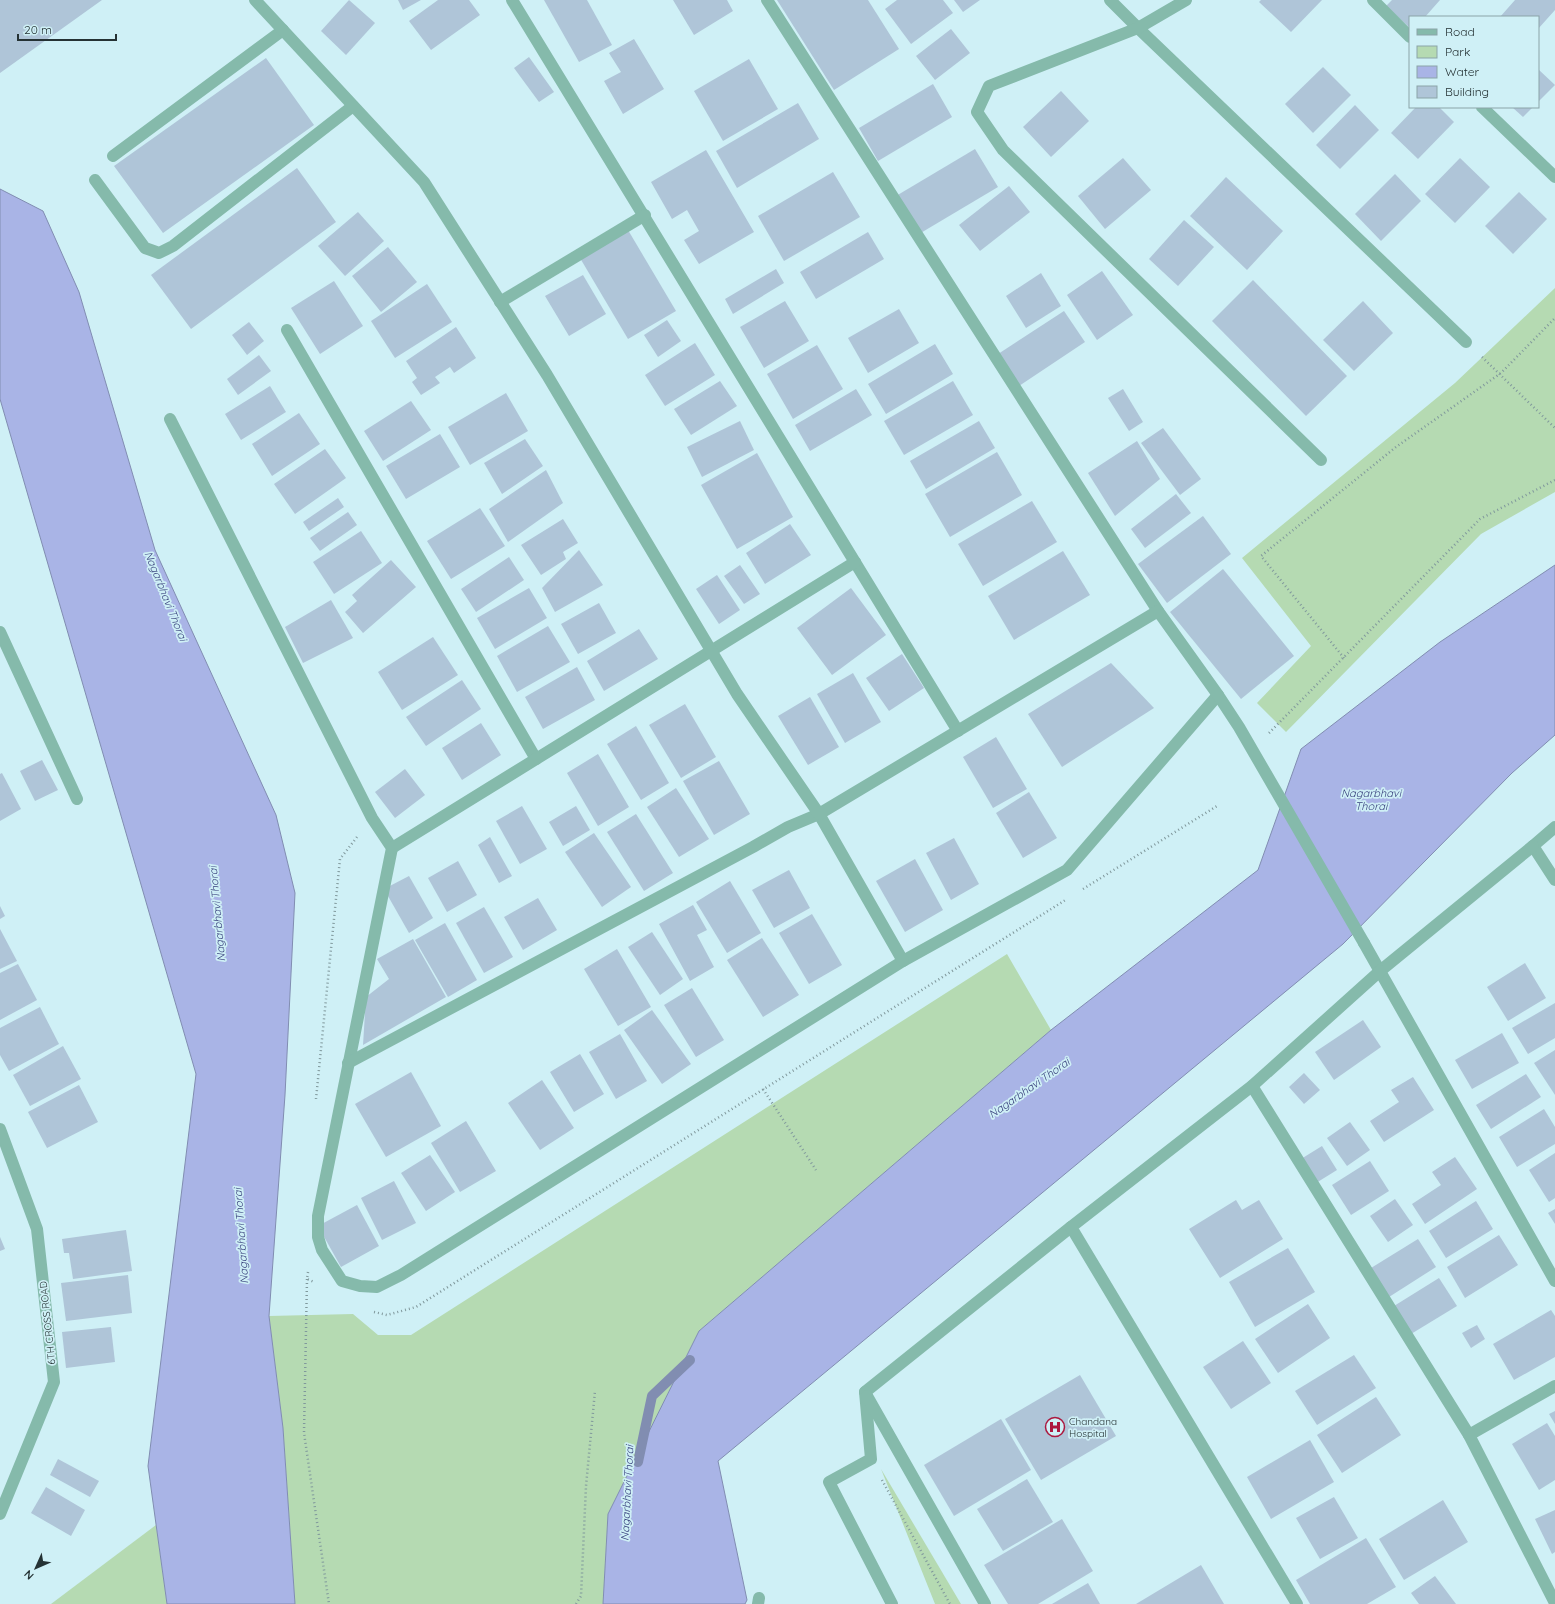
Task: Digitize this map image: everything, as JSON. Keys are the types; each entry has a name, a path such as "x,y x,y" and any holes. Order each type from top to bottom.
{"street":[{"path":"255,0 424,182 555,388 737,694 819,814 903,961"},
{"path":"512,0 958,731"},
{"path":"767,0 1158,611 1239,727 1380,971 1555,1281"},
{"path":"1110,0 1466,342"},
{"path":"1186,0 1138,28 988,86 977,112 1003,150 1321,460"},
{"path":"1372,0 1409,36"},
{"path":"113,156 283,30"},
{"path":"95,180 145,248 159,253 173,246 354,106"},
{"path":"1483,108 1555,177"},
{"path":"500,302 644,215"},
{"path":"287,330 536,759"},
{"path":"170,420 372,818 392,848 318,1216 318,1237 322,1250 342,1281 360,1286 377,1287 414,1267 903,961 1067,870 1218,695"},
{"path":"392,848 855,562"},
{"path":"348,1063 752,847 788,826 819,814 1158,611"},
{"path":"0,632 77,799"},
{"path":"865,1392 1071,1227 1252,1086 1380,971 1555,827"},
{"path":"1533,846 1555,880"},
{"path":"1252,1086 1469,1435 1552,1589 1555,1603"},
{"name":"6TH CROSS ROAD","path":"0,1129 37,1229 54,1382 0,1514"},
{"path":"1071,1227 1297,1604"},
{"path":"1469,1435 1555,1386"},
{"path":"865,1392 870,1459 829,1482 892,1604"},
{"path":"865,1392 985,1604"}],"path":[{"path":"1344,658 1261,556 1396,446 1501,373 1555,318"},
{"path":"1466,342 1501,373 1555,428"},
{"path":"1252,751 1480,519 1555,480"},
{"path":"1076,893 1217,806"},
{"path":"316,1104 317,1080 340,859 372,818"},
{"path":"368,1310 388,1315 416,1307 1070,897"},
{"path":"763,1089 816,1170"},
{"path":"308,1271 304,1433 328,1604"},
{"path":"307,1279 321,1286"},
{"path":"576,1604 581,1596 586,1486 595,1391"},
{"path":"870,1459 950,1604"}],"green space":[{"path":"1555,288 1555,492 1481,534 1286,732 1257,703 1311,646 1242,558 1455,383"},
{"path":"1007,954 1051,1030 699,1331 608,1514 603,1604 295,1604 283,1428 269,1316 353,1314 378,1335 411,1335"},
{"path":"881,1469 961,1604 935,1604"},
{"path":"156,1525 167,1604 51,1604"}],"water":[{"name":"Nagarbhavi Thorai","path":"0,189 43,211 79,292 155,550 276,815 295,893 285,1095 269,1316 283,1428 295,1604 167,1604 148,1466 196,1074 0,399"},
{"name":"Nagarbhavi Thorai","path":"1555,565 1555,735 1512,773 1343,944 718,1461 747,1600 745,1604 603,1604 608,1514 699,1331 1051,1030 1258,870 1301,749 1440,642"}],"building":[{"path":"0,0 102,0 0,73"},
{"path":"349,0 375,23 346,55 321,31"},
{"path":"398,0 421,0 403,10"},
{"path":"438,0 469,0 480,15 431,50 409,21"},
{"path":"544,0 587,0 612,45 579,62"},
{"path":"673,0 727,0 733,11 694,35"},
{"path":"777,0 868,0 899,49 834,90"},
{"path":"897,0 943,0 953,13 911,44 885,9"},
{"path":"954,0 980,0 963,12"},
{"path":"1261,0 1322,0 1291,32 1259,2"},
{"path":"1392,0 1440,0 1426,16 1409,16 1409,27 1386,6"},
{"path":"1515,0 1555,0 1555,10 1539,28 1539,16 1501,16"},
{"path":"951,29 970,53 935,80 916,56"},
{"path":"634,39 664,89 623,114 604,81 621,72 609,53"},
{"path":"529,57 554,92 539,102 514,68"},
{"path":"266,58 314,125 163,233 114,166"},
{"path":"749,59 778,109 723,141 694,91"},
{"path":"1323,67 1351,95 1313,133 1285,104"},
{"path":"1539,70 1555,85 1539,101"},
{"path":"933,84 952,117 878,161 859,128"},
{"path":"1061,91 1089,121 1051,157 1023,127"},
{"path":"798,103 819,139 737,188 716,151"},
{"path":"1355,105 1379,130 1340,169 1316,145"},
{"path":"1415,108 1440,108 1454,122 1418,159 1391,133"},
{"path":"1513,108 1532,108 1523,117"},
{"path":"975,149 998,187 919,234 896,196"},
{"path":"706,150 754,232 699,264 684,240 699,231 687,210 672,219 651,182"},
{"path":"1123,158 1151,190 1105,229 1078,196"},
{"path":"1460,158 1490,187 1455,223 1425,194"},
{"path":"297,168 336,222 191,329 151,275"},
{"path":"833,172 860,217 784,261 758,216"},
{"path":"1395,174 1421,201 1381,241 1355,214"},
{"path":"1226,177 1283,231 1247,270 1190,216"},
{"path":"1009,186 1030,212 980,251 959,225"},
{"path":"1519,192 1547,219 1513,254 1485,226"},
{"path":"358,212 384,241 345,276 318,246"},
{"path":"1184,220 1214,247 1178,286 1149,259"},
{"path":"628,230 676,311 628,339 580,258"},
{"path":"868,232 884,259 816,299 800,272"},
{"path":"388,247 417,282 381,312 352,276"},
{"path":"776,269 784,283 733,314 725,299"},
{"path":"1102,271 1133,315 1097,340 1067,295"},
{"path":"1041,273 1061,306 1026,328 1006,296"},
{"path":"583,275 606,314 569,336 545,296"},
{"path":"1253,280 1347,376 1306,416 1212,321"},
{"path":"334,281 363,326 320,354 291,308"},
{"path":"427,284 452,322 395,358 371,321"},
{"path":"785,301 809,341 764,368 740,327"},
{"path":"1363,301 1393,333 1354,371 1323,340"},
{"path":"899,309 919,343 868,373 848,338"},
{"path":"1064,311 1085,342 1016,388 995,356"},
{"path":"667,320 681,341 658,357 644,335"},
{"path":"249,322 264,341 247,355 232,335"},
{"path":"456,327 476,358 454,373 450,367 435,377 440,383 421,395 412,382 417,378 406,361"},
{"path":"695,343 715,375 665,406 645,375"},
{"path":"935,344 953,374 886,414 868,384"},
{"path":"817,345 843,389 793,419 767,374"},
{"path":"259,355 271,371 238,395 227,379"},
{"path":"720,381 737,406 691,435 674,409"},
{"path":"953,381 973,415 904,455 884,421"},
{"path":"270,386 286,412 241,440 225,414"},
{"path":"856,389 872,415 810,451 795,425"},
{"path":"1123,389 1143,422 1129,431 1108,398"},
{"path":"506,393 528,431 470,465 448,427"},
{"path":"411,401 431,430 383,461 364,431"},
{"path":"299,413 320,444 272,476 252,444"},
{"path":"740,421 754,450 702,477 687,447"},
{"path":"979,421 995,448 926,489 910,461"},
{"path":"1163,428 1201,479 1180,495 1141,443"},
{"path":"440,434 460,467 406,499 386,466"},
{"path":"525,439 543,466 502,494 484,463"},
{"path":"1137,441 1160,479 1115,516 1088,473"},
{"path":"325,449 346,478 295,514 274,484"},
{"path":"997,452 1022,495 950,537 925,494"},
{"path":"757,453 793,517 737,549 701,485"},
{"path":"546,470 563,503 508,542 489,509"},
{"path":"1176,494 1191,513 1145,548 1131,529"},
{"path":"338,498 344,507 309,531 303,522"},
{"path":"1032,501 1057,542 983,586 958,544"},
{"path":"480,508 505,546 451,579 427,541"},
{"path":"348,512 357,525 320,551 310,538"},
{"path":"1203,516 1231,554 1167,603 1138,564"},
{"path":"563,519 578,543 563,552 566,559 541,575 521,545"},
{"path":"790,524 811,555 765,584 746,553"},
{"path":"361,531 382,563 334,594 313,562"},
{"path":"579,550 603,585 555,612 542,588"},
{"path":"1063,551 1090,595 1014,640 988,596"},
{"path":"509,557 524,580 476,612 461,589"},
{"path":"391,560 416,587 363,633 345,612 357,601 352,595"},
{"path":"740,565 760,594 744,604 724,576"},
{"path":"1223,569 1294,656 1241,699 1170,612"},
{"path":"717,575 740,610 719,624 696,589"},
{"path":"529,588 547,618 495,649 477,618"},
{"path":"851,588 886,635 832,675 797,628"},
{"path":"331,600 353,638 303,663 285,627"},
{"path":"599,603 616,633 578,654 561,624"},
{"path":"548,626 570,662 517,692 497,656"},
{"path":"639,629 658,659 604,691 587,661"},
{"path":"433,637 458,675 402,710 378,672"},
{"path":"902,654 924,688 889,711 866,678"},
{"path":"1111,663 1154,708 1062,767 1028,714"},
{"path":"577,667 595,700 543,729 525,697"},
{"path":"853,673 881,722 845,743 817,694"},
{"path":"462,680 481,709 426,746 406,717"},
{"path":"810,697 839,747 808,765 778,716"},
{"path":"685,704 716,757 681,778 649,725"},
{"path":"481,723 501,755 462,780 442,748"},
{"path":"636,726 669,783 641,800 607,744"},
{"path":"996,737 1027,789 993,808 963,757"},
{"path":"598,754 629,807 598,826 567,773"},
{"path":"42,760 58,790 35,801 20,771"},
{"path":"719,761 750,814 714,835 683,781"},
{"path":"405,769 425,795 395,818 375,792"},
{"path":"2,773 21,809 0,821 0,774"},
{"path":"676,788 709,839 679,857 647,807"},
{"path":"1029,792 1057,838 1023,858 996,813"},
{"path":"522,806 547,849 520,864 496,821"},
{"path":"576,806 590,830 563,846 549,822"},
{"path":"636,814 673,873 644,891 607,832"},
{"path":"594,833 631,887 602,907 565,852"},
{"path":"490,837 512,876 499,883 478,845"},
{"path":"954,838 979,884 951,900 926,853"},
{"path":"915,859 943,910 905,932 876,881"},
{"path":"458,861 477,895 447,912 428,878"},
{"path":"789,870 810,908 774,928 752,890"},
{"path":"409,876 433,918 409,933 384,889"},
{"path":"730,881 761,933 727,953 696,902"},
{"path":"538,898 557,930 523,950 504,917"},
{"path":"693,905 707,930 697,935 714,967 690,981 659,924"},
{"path":"0,906 5,916 0,919"},
{"path":"484,907 513,957 484,973 456,923"},
{"path":"812,914 842,965 809,984 779,933"},
{"path":"445,923 477,980 448,997 415,940"},
{"path":"0,929 17,961 0,969"},
{"path":"652,932 683,979 660,995 628,947"},
{"path":"762,938 799,995 763,1017 727,960"},
{"path":"413,939 446,997 363,1045 366,997 389,979 377,959"},
{"path":"617,949 651,1007 618,1026 584,969"},
{"path":"1525,963 1546,998 1508,1021 1487,987"},
{"path":"18,964 37,1000 0,1020 0,973"},
{"path":"692,988 724,1040 696,1057 664,1005"},
{"path":"1555,1003 1555,1038 1528,1054 1512,1028"},
{"path":"40,1007 59,1044 9,1071 0,1055 0,1028"},
{"path":"652,1010 691,1064 662,1084 624,1030"},
{"path":"1363,1020 1381,1047 1334,1080 1315,1052"},
{"path":"1502,1033 1519,1063 1472,1089 1455,1060"},
{"path":"620,1034 647,1081 616,1099 589,1052"},
{"path":"63,1046 81,1079 30,1106 13,1075"},
{"path":"1555,1050 1555,1095 1534,1063"},
{"path":"580,1054 604,1094 574,1112 550,1072"},
{"path":"411,1072 441,1126 386,1157 355,1104"},
{"path":"1304,1073 1320,1090 1304,1104 1289,1087"},
{"path":"1526,1074 1541,1097 1491,1129 1476,1105"},
{"path":"1413,1077 1434,1110 1384,1142 1370,1121 1399,1102 1391,1090"},
{"path":"542,1080 574,1128 540,1150 508,1103"},
{"path":"79,1085 98,1122 47,1148 28,1112"},
{"path":"1544,1109 1555,1127 1555,1144 1517,1167 1499,1137"},
{"path":"466,1121 496,1171 460,1192 431,1143"},
{"path":"1350,1122 1370,1150 1347,1166 1327,1138"},
{"path":"1322,1146 1337,1170 1316,1183 1301,1159"},
{"path":"1555,1153 1555,1198 1549,1202 1529,1170"},
{"path":"430,1155 455,1192 426,1211 401,1173"},
{"path":"1455,1157 1477,1189 1425,1224 1412,1204 1441,1185 1432,1172"},
{"path":"1370,1161 1389,1191 1351,1215 1332,1185"},
{"path":"394,1181 416,1223 382,1240 361,1198"},
{"path":"1395,1199 1413,1225 1388,1242 1370,1216"},
{"path":"1236,1200 1242,1210 1259,1200 1283,1239 1220,1278 1189,1229"},
{"path":"1476,1201 1493,1229 1446,1258 1429,1231"},
{"path":"357,1205 379,1246 341,1267 318,1226"},
{"path":"1555,1209 1555,1224 1548,1213"},
{"path":"126,1230 132,1271 73,1279 69,1253 64,1253 62,1239"},
{"path":"1499,1235 1518,1265 1465,1298 1447,1267"},
{"path":"0,1237 5,1249 0,1251"},
{"path":"1418,1239 1436,1267 1389,1297 1371,1268"},
{"path":"1288,1248 1315,1292 1255,1327 1229,1282"},
{"path":"128,1275 132,1313 66,1321 61,1283"},
{"path":"1439,1278 1457,1306 1411,1334 1394,1306"},
{"path":"1308,1304 1330,1338 1278,1373 1255,1339"},
{"path":"1551,1310 1555,1316 1555,1357 1514,1380 1493,1344"},
{"path":"1477,1325 1485,1339 1471,1348 1462,1333"},
{"path":"111,1327 115,1362 66,1368 62,1332"},
{"path":"1243,1341 1271,1383 1231,1409 1203,1367"},
{"path":"1354,1355 1376,1388 1317,1425 1295,1391"},
{"path":"1080,1375 1116,1436 1041,1480 1005,1419"},
{"path":"1376,1397 1401,1435 1342,1473 1317,1435"},
{"path":"1555,1411 1555,1424 1549,1414"},
{"path":"1001,1419 1031,1470 954,1516 924,1465"},
{"path":"1547,1423 1555,1436 1555,1480 1539,1490 1512,1444"},
{"path":"1310,1440 1334,1482 1271,1519 1247,1477"},
{"path":"58,1459 99,1481 90,1497 50,1475"},
{"path":"1027,1479 1053,1522 1003,1551 977,1509"},
{"path":"46,1487 85,1510 71,1536 31,1513"},
{"path":"1334,1497 1358,1538 1320,1559 1296,1518"},
{"path":"1443,1500 1468,1542 1404,1580 1379,1539"},
{"path":"1555,1510 1555,1552 1552,1554 1535,1519"},
{"path":"1062,1519 1093,1571 1038,1604 1008,1604 984,1565"},
{"path":"1366,1538 1396,1587 1367,1604 1310,1604 1296,1580"},
{"path":"1201,1565 1224,1604 1136,1604"},
{"path":"1435,1576 1456,1604 1419,1604 1411,1593"},
{"path":"1088,1583 1100,1604 1052,1604"}],"waterway":[{"name":"Nagarbhavi Thorai","path":"638,1462 652,1396 690,1360"}],"place":[{"name":"Chandana Hospital","path":"1055,1427"}]}
